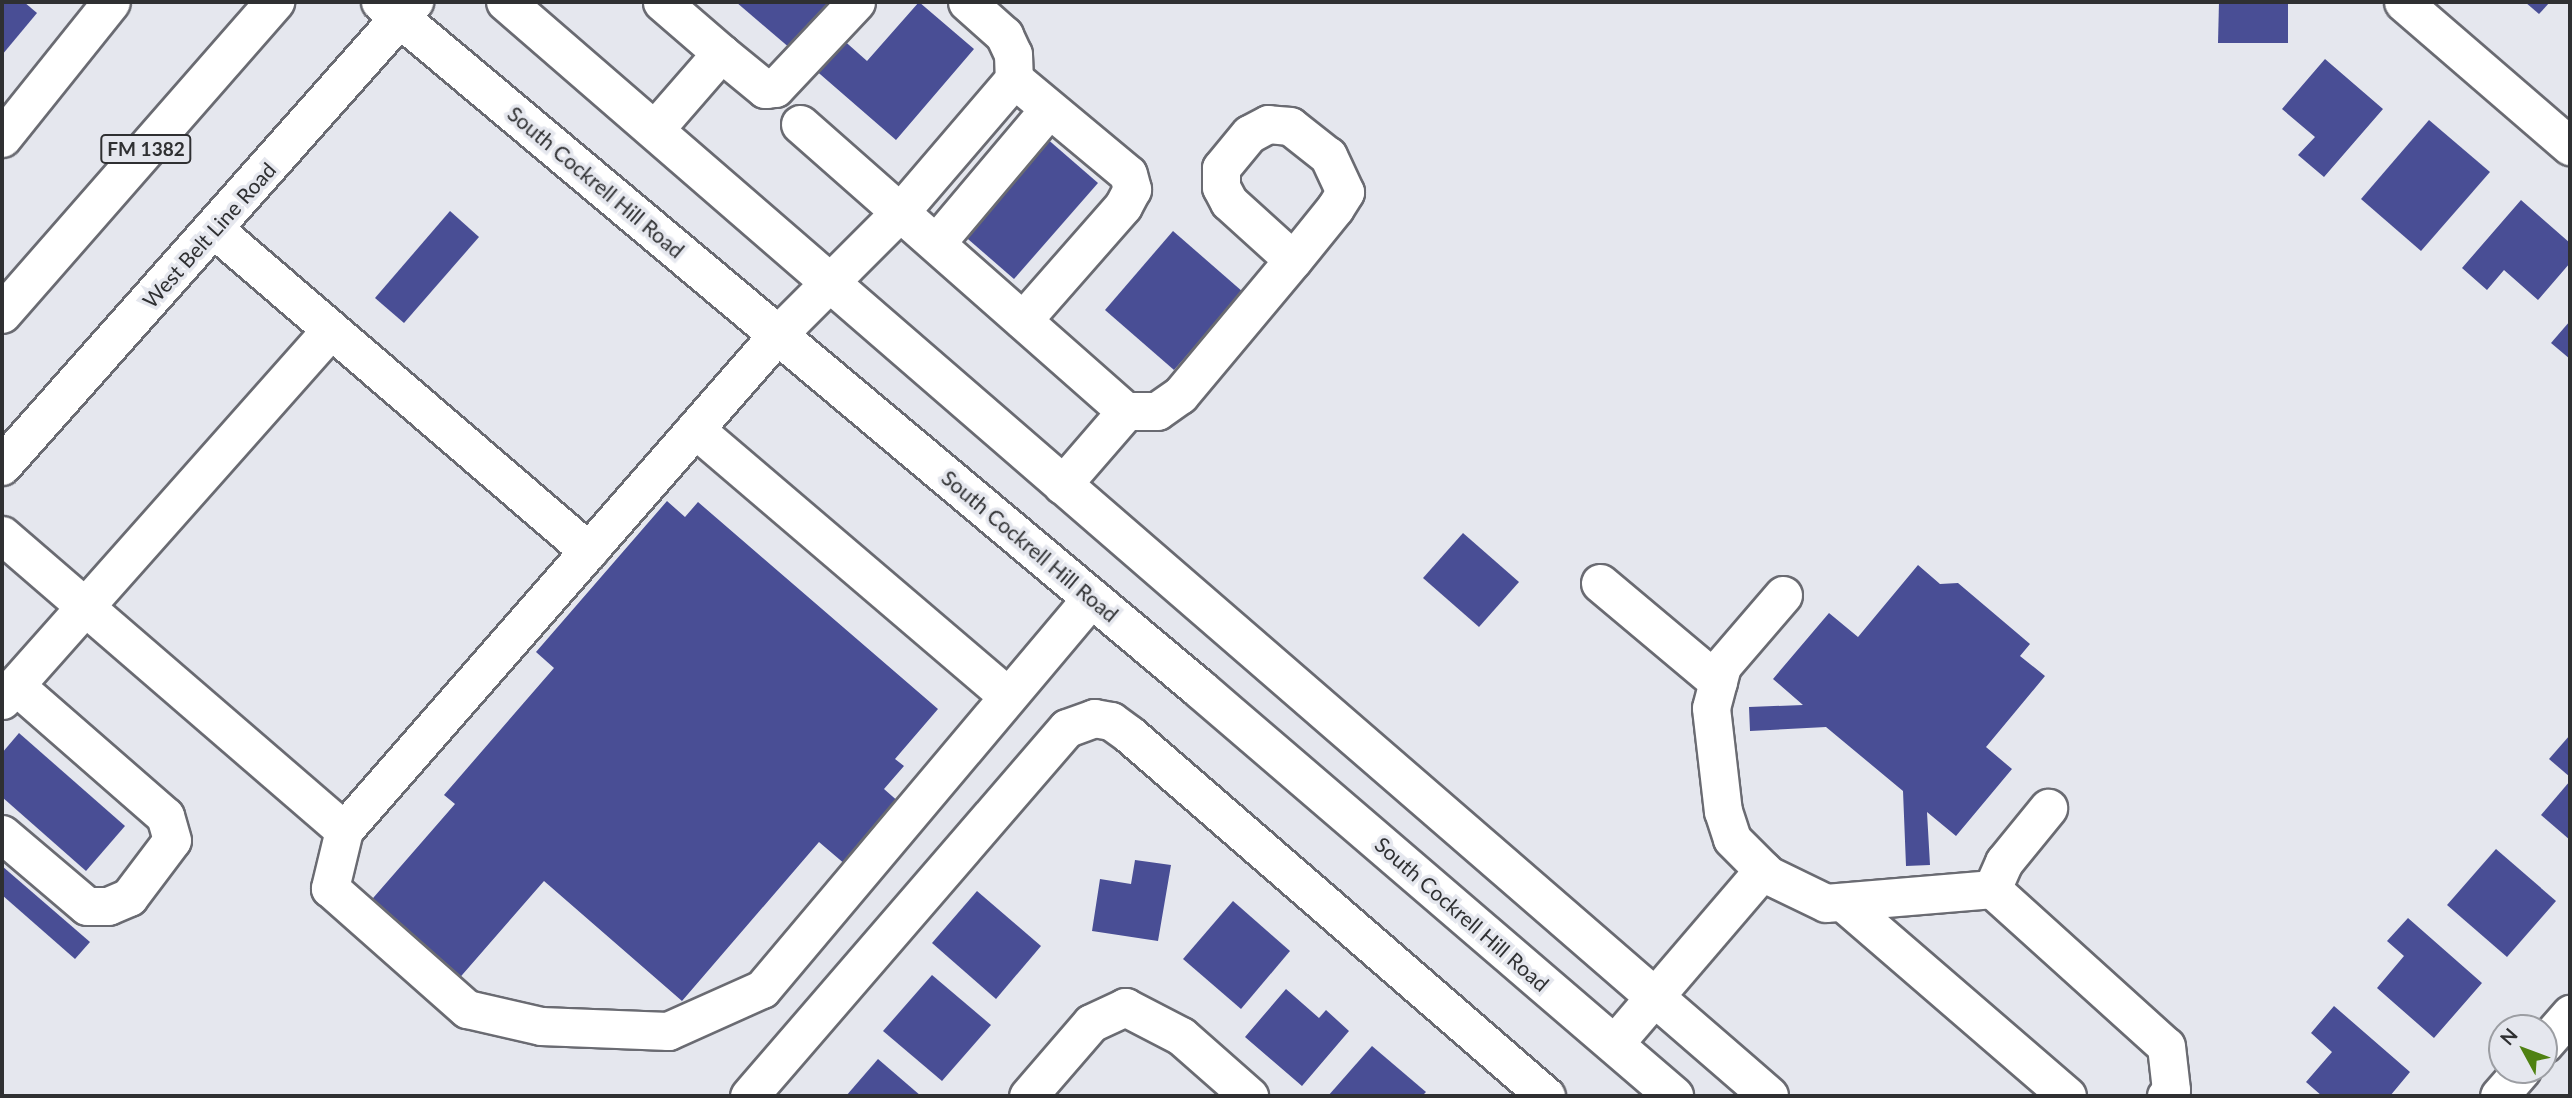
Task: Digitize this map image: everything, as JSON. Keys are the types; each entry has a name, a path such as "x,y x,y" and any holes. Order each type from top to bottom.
{"main road":[{"name":"FM 1382","path":"2,314 275,2"},
{"path":"506,2 1769,1096"},
{"name":"West Belt Line Road","path":"2,466 214,229 398,7"},
{"name":"South Cockrell Hill Road","path":"398,7 1674,1096"}],"street":[{"path":"2,138 111,2"},
{"path":"662,2 721,53 770,90 784,83 856,2"},
{"path":"967,2 1004,35 1013,54 1013,79 900,212 832,285 779,333 344,830 330,888 467,1009 541,1026 668,1031 762,989 1092,597"},
{"path":"2403,2 2570,146"},
{"path":"654,130 721,53"},
{"path":"1013,79 1128,174 1132,189 1123,206 1023,320"},
{"path":"936,243 1049,109"},
{"path":"800,124 1126,411 1157,411 1180,395 1293,260"},
{"path":"214,229 588,551"},
{"path":"2,834 86,906 107,906 129,897 172,840 165,816 8,692 331,330"},
{"path":"1062,485 1126,411"},
{"path":"695,429 1008,696"},
{"path":"2,535 344,830"},
{"path":"1600,583 1718,682"},
{"path":"1783,595 1722,666 1711,708 1723,811 1732,839 1763,870 1826,903 1846,905 1992,889 2166,1046 2171,1090 2166,1096"},
{"path":"749,1096 1067,729 1094,718 1111,721 1130,735 1546,1096"},
{"path":"1992,889 2004,862 2048,808"},
{"path":"1614,1044 1763,870"},
{"path":"1846,905 2067,1096"},
{"path":"1028,1096 1091,1023 1125,1007 1181,1036 1249,1096"},
{"path":"2558,1028 2570,1014"}],"building":[{"path":"2,2 24,2 37,13 2,55"},
{"path":"736,2 832,2 791,49"},
{"path":"919,2 974,49 896,140 813,68 840,37 867,61"},
{"path":"2219,2 2288,2 2288,43 2218,43"},
{"path":"2525,2 2550,2 2539,14"},
{"path":"2325,59 2383,109 2324,177 2298,155 2315,137 2282,109"},
{"path":"2429,120 2490,172 2421,251 2361,199"},
{"path":"1045,137 1098,183 1014,279 961,233"},
{"path":"2521,200 2570,243 2570,263 2538,300 2504,270 2487,290 2462,268"},
{"path":"450,211 479,237 404,323 375,298"},
{"path":"1173,231 1243,292 1174,370 1105,310"},
{"path":"2570,321 2570,359 2551,343"},
{"path":"667,501 685,517 698,502 938,709 895,759 904,766 884,789 900,803 846,865 819,842 682,1001 544,881 456,982 367,905 455,804 444,795 554,668 536,652"},
{"path":"1463,533 1519,582 1479,627 1423,578"},
{"path":"1918,565 1940,584 1958,583 2030,644 2020,656 2045,676 1986,747 2012,769 1956,836 1927,812 1930,865 1906,866 1903,791 1826,727 1750,731 1749,707 1803,705 1773,679 1829,613 1858,637"},
{"path":"19,733 125,826 86,871 2,797 2,753"},
{"path":"2570,735 2570,777 2549,759"},
{"path":"2570,781 2570,840 2541,815"},
{"path":"2496,849 2556,901 2507,957 2447,905"},
{"path":"1135,860 1171,865 1158,941 1092,931 1100,879 1131,884"},
{"path":"2,866 90,942 75,959 2,895"},
{"path":"977,891 1041,946 996,999 932,943"},
{"path":"1233,901 1290,951 1241,1009 1183,959"},
{"path":"2408,918 2482,983 2434,1038 2377,988 2404,956 2387,941"},
{"path":"932,975 991,1025 942,1081 883,1031"},
{"path":"1286,989 1319,1018 1326,1010 1349,1031 1302,1086 1245,1037"},
{"path":"2334,1006 2410,1072 2390,1096 2322,1096 2306,1082 2332,1052 2311,1033"},
{"path":"1372,1046 1426,1092 1422,1096 1328,1096"},
{"path":"878,1059 921,1096 846,1096"}]}
